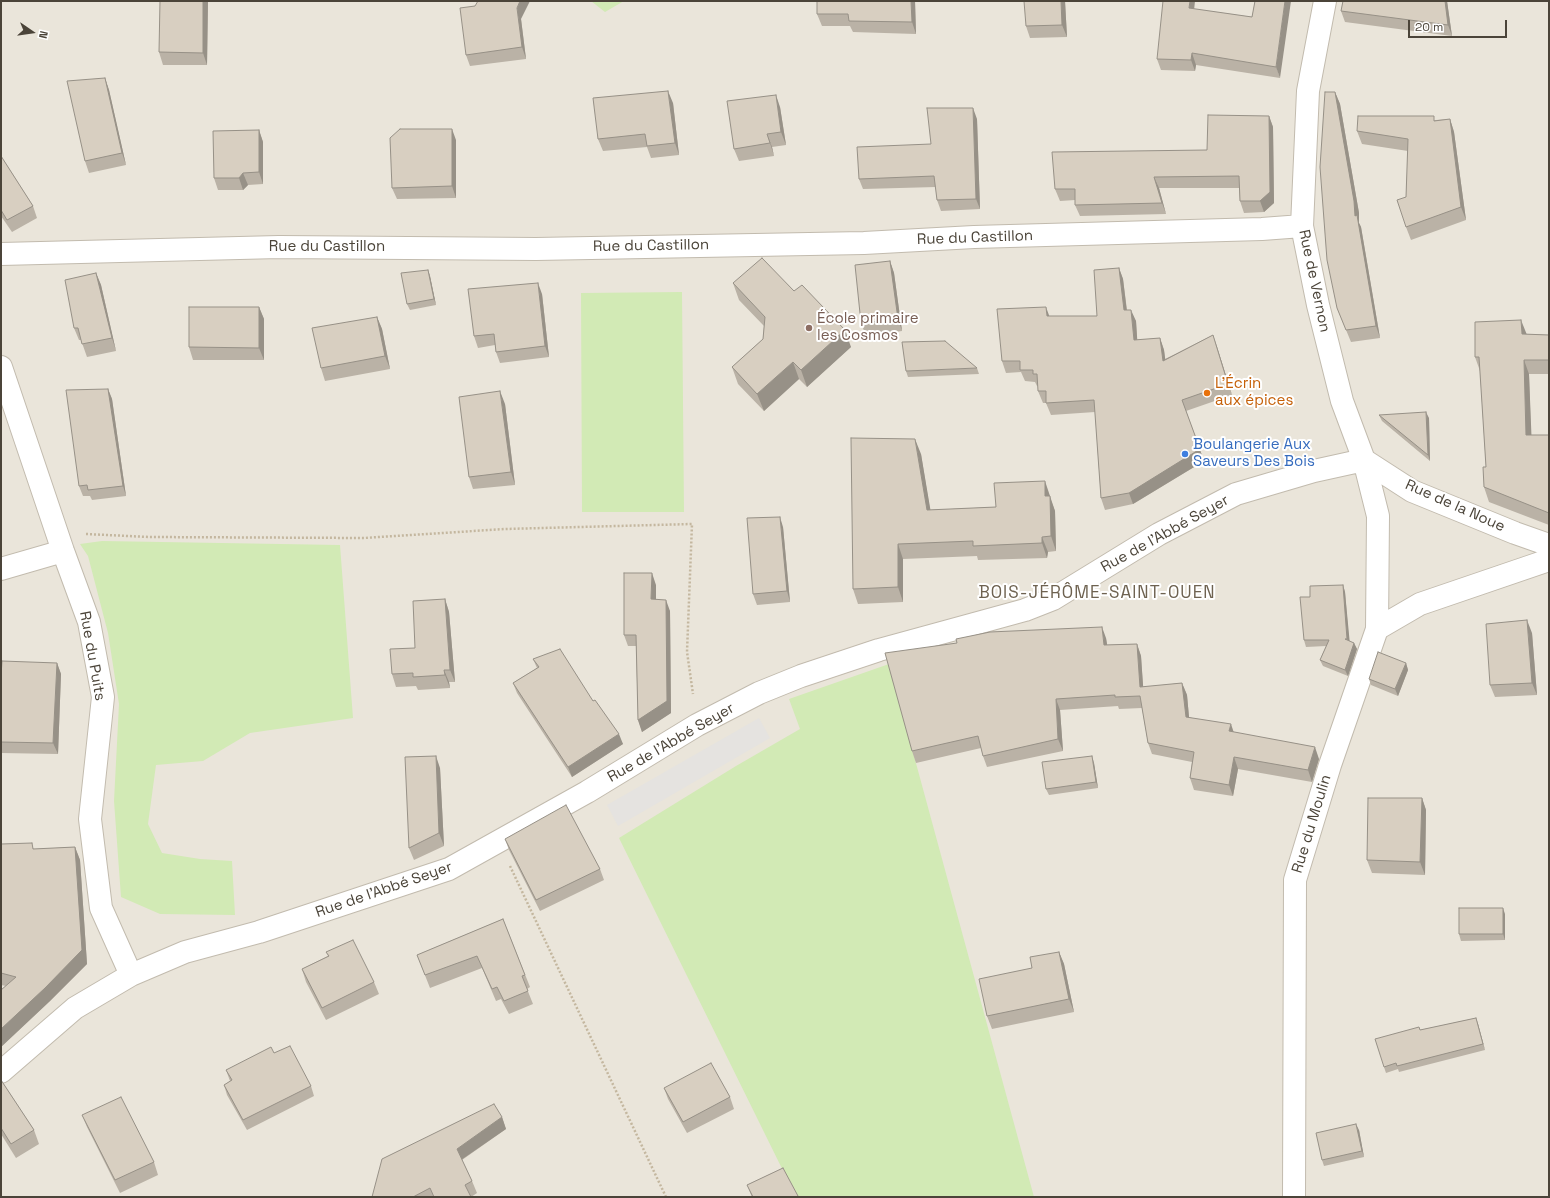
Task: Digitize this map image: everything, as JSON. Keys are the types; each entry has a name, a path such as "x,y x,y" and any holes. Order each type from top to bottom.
{"street":[{"name":"Rue de Vernon","path":"1325,1 1308,91 1302,226 1318,305 1342,401 1364,460"},
{"name":"Rue du Castillon","path":"1,254 279,246 536,249 856,243 974,237 1262,229 1302,226"},
{"name":"Rue du Puits","path":"1,367 60,542 89,622 103,697 90,819 101,908 131,975"},
{"name":"Rue de la Noue","path":"1364,460 1412,490 1515,533 1549,545"},
{"name":"Rue du Moulin","path":"1294,1197 1295,880 1330,765 1377,628 1378,516 1364,460"},
{"name":"Rue de l'Abbé Seyer","path":"1,1072 75,1008 131,975 185,952 259,932 449,869 498,840 587,792 697,725 759,693 801,676 879,650 1002,616 1053,599 1158,534 1236,494 1314,471 1364,460"},
{"path":"1,569 60,542"},
{"path":"1377,628 1420,604 1549,560"}],"path":[{"path":"60,542 149,537 364,538 505,529 692,524 687,652 697,725"},
{"path":"498,840 666,1197"}],"shaded area":[{"path":"1,1 1549,1 1549,1197 1,1197"},
{"path":"759,718 770,738 618,826 607,805"}],"green space":[{"path":"591,1 624,1 605,12"},
{"path":"682,292 684,512 582,512 581,293"},
{"path":"102,541 340,545 353,718 250,733 203,761 156,765 148,824 162,853 200,859 232,861 235,915 160,914 121,897 114,801 119,704 108,633 88,556 80,544"},
{"path":"889,664 1034,1197 796,1197 619,838 736,766 800,729 789,699"}],"building":[{"path":"160,1 203,1 203,53 159,52"},
{"path":"478,1 520,1 517,8 522,47 466,55 460,8 475,6"},
{"path":"817,1 911,1 912,22 849,21 848,14 817,14"},
{"path":"1024,1 1061,1 1062,25 1026,26"},
{"path":"1163,1 1190,1 1189,8 1252,17 1255,1 1285,1 1276,67 1192,53 1191,60 1157,59"},
{"path":"1343,1 1445,1 1448,25 1341,11"},
{"path":"105,78 122,153 85,161 67,81"},
{"path":"668,91 675,143 647,146 645,134 598,139 593,98"},
{"path":"1325,92 1335,92 1354,201 1355,216 1357,215 1376,326 1346,330 1337,308 1327,260 1320,167"},
{"path":"776,95 781,132 767,134 770,143 734,149 727,101"},
{"path":"927,108 973,108 976,199 937,200 934,176 859,179 857,147 931,144"},
{"path":"1208,115 1269,116 1270,192 1260,201 1240,201 1239,176 1154,177 1162,203 1075,205 1075,189 1055,189 1052,152 1207,150"},
{"path":"1358,116 1434,116 1434,121 1450,119 1461,207 1406,227 1397,200 1406,197 1408,139 1357,131"},
{"path":"400,129 452,129 452,186 392,188 390,138"},
{"path":"259,130 259,172 243,173 239,178 214,178 213,131"},
{"path":"1,156 33,206 7,220 1,210"},
{"path":"762,258 794,291 802,285 845,330 801,370 793,362 757,394 732,367 763,339 765,317 733,283"},
{"path":"890,261 898,319 861,323 855,265"},
{"path":"1119,268 1124,310 1131,310 1134,340 1160,338 1163,361 1213,335 1228,384 1182,400 1200,449 1129,493 1101,498 1094,400 1046,403 1046,391 1038,391 1037,374 1033,374 1033,370 1020,370 1020,361 1002,361 997,309 1046,307 1047,316 1097,316 1094,270"},
{"path":"428,270 434,299 407,304 401,273"},
{"path":"96,273 112,338 82,344 78,328 74,328 65,280"},
{"path":"538,283 545,346 496,352 494,334 474,336 468,289"},
{"path":"189,307 259,307 259,348 189,347"},
{"path":"377,317 385,356 321,368 312,328"},
{"path":"1521,320 1522,334 1549,335 1549,360 1524,360 1526,435 1549,435 1549,513 1484,487 1483,467 1486,467 1479,357 1475,357 1475,322"},
{"path":"945,341 977,368 906,371 902,342"},
{"path":"108,389 123,486 88,490 87,485 79,486 66,390"},
{"path":"500,391 511,472 469,477 459,397"},
{"path":"1426,412 1428,455 1379,415"},
{"path":"851,438 915,439 927,510 996,507 994,483 1045,481 1045,496 1050,496 1051,536 1042,537 1042,543 973,546 973,541 898,544 898,587 853,589"},
{"path":"780,517 787,591 753,594 747,518"},
{"path":"624,573 652,573 651,599 666,600 667,701 638,720 636,635 624,635"},
{"path":"1343,585 1347,639 1345,639 1354,643 1345,670 1320,660 1329,640 1304,640 1300,597 1310,597 1310,586"},
{"path":"445,599 450,670 444,670 445,675 413,677 413,673 392,674 390,649 415,648 413,601"},
{"path":"1527,620 1532,683 1490,685 1486,624"},
{"path":"1102,627 1104,645 1137,644 1140,687 1182,683 1186,717 1231,724 1229,731 1315,747 1308,770 1234,757 1229,785 1190,778 1194,752 1148,743 1140,696 1115,697 1115,695 1056,699 1058,739 983,756 978,736 912,751 885,653 957,643 956,639 990,632"},
{"path":"560,649 593,701 595,700 619,734 568,767 513,683 539,667 533,659"},
{"path":"1378,652 1406,663 1395,689 1369,679"},
{"path":"2,661 57,663 53,743 1,742"},
{"path":"436,756 439,833 409,848 405,757"},
{"path":"1092,756 1096,782 1046,789 1042,762"},
{"path":"1368,798 1422,798 1420,862 1367,860"},
{"path":"566,805 600,869 536,900 505,839"},
{"path":"32,843 33,849 75,847 82,950 45,988 1,1029 1,990 16,977 1,973 1,844"},
{"path":"1459,908 1503,908 1503,934 1459,934"},
{"path":"503,919 525,975 522,976 528,991 504,1001 497,987 492,989 477,956 425,975 417,955"},
{"path":"353,940 374,982 322,1008 302,969 329,956 326,952"},
{"path":"1059,952 1069,999 987,1016 979,979 1032,968 1030,957"},
{"path":"1476,1018 1483,1044 1397,1066 1396,1063 1384,1067 1375,1039 1419,1027 1420,1030"},
{"path":"290,1046 311,1086 243,1120 224,1085 232,1080 226,1070 271,1047 274,1053"},
{"path":"711,1063 730,1097 683,1122 664,1088"},
{"path":"1,1080 34,1130 11,1144 1,1128"},
{"path":"121,1097 154,1162 115,1180 82,1115"},
{"path":"494,1104 502,1117 457,1149 472,1181 465,1185 471,1197 434,1197 430,1188 413,1197 372,1197 382,1159"},
{"path":"1356,1124 1362,1151 1322,1160 1316,1133"},
{"path":"783,1168 798,1196 753,1197 747,1185"}],"place":[{"name":"École primaire les Cosmos","path":"809,328"},
{"name":"L'Écrin aux épices","path":"1207,393"},
{"name":"Boulangerie Aux Saveurs Des Bois","path":"1185,454"}],"district":[{"name":"BOIS-JÉRÔME-SAINT-OUEN","path":"1097,593"}]}
